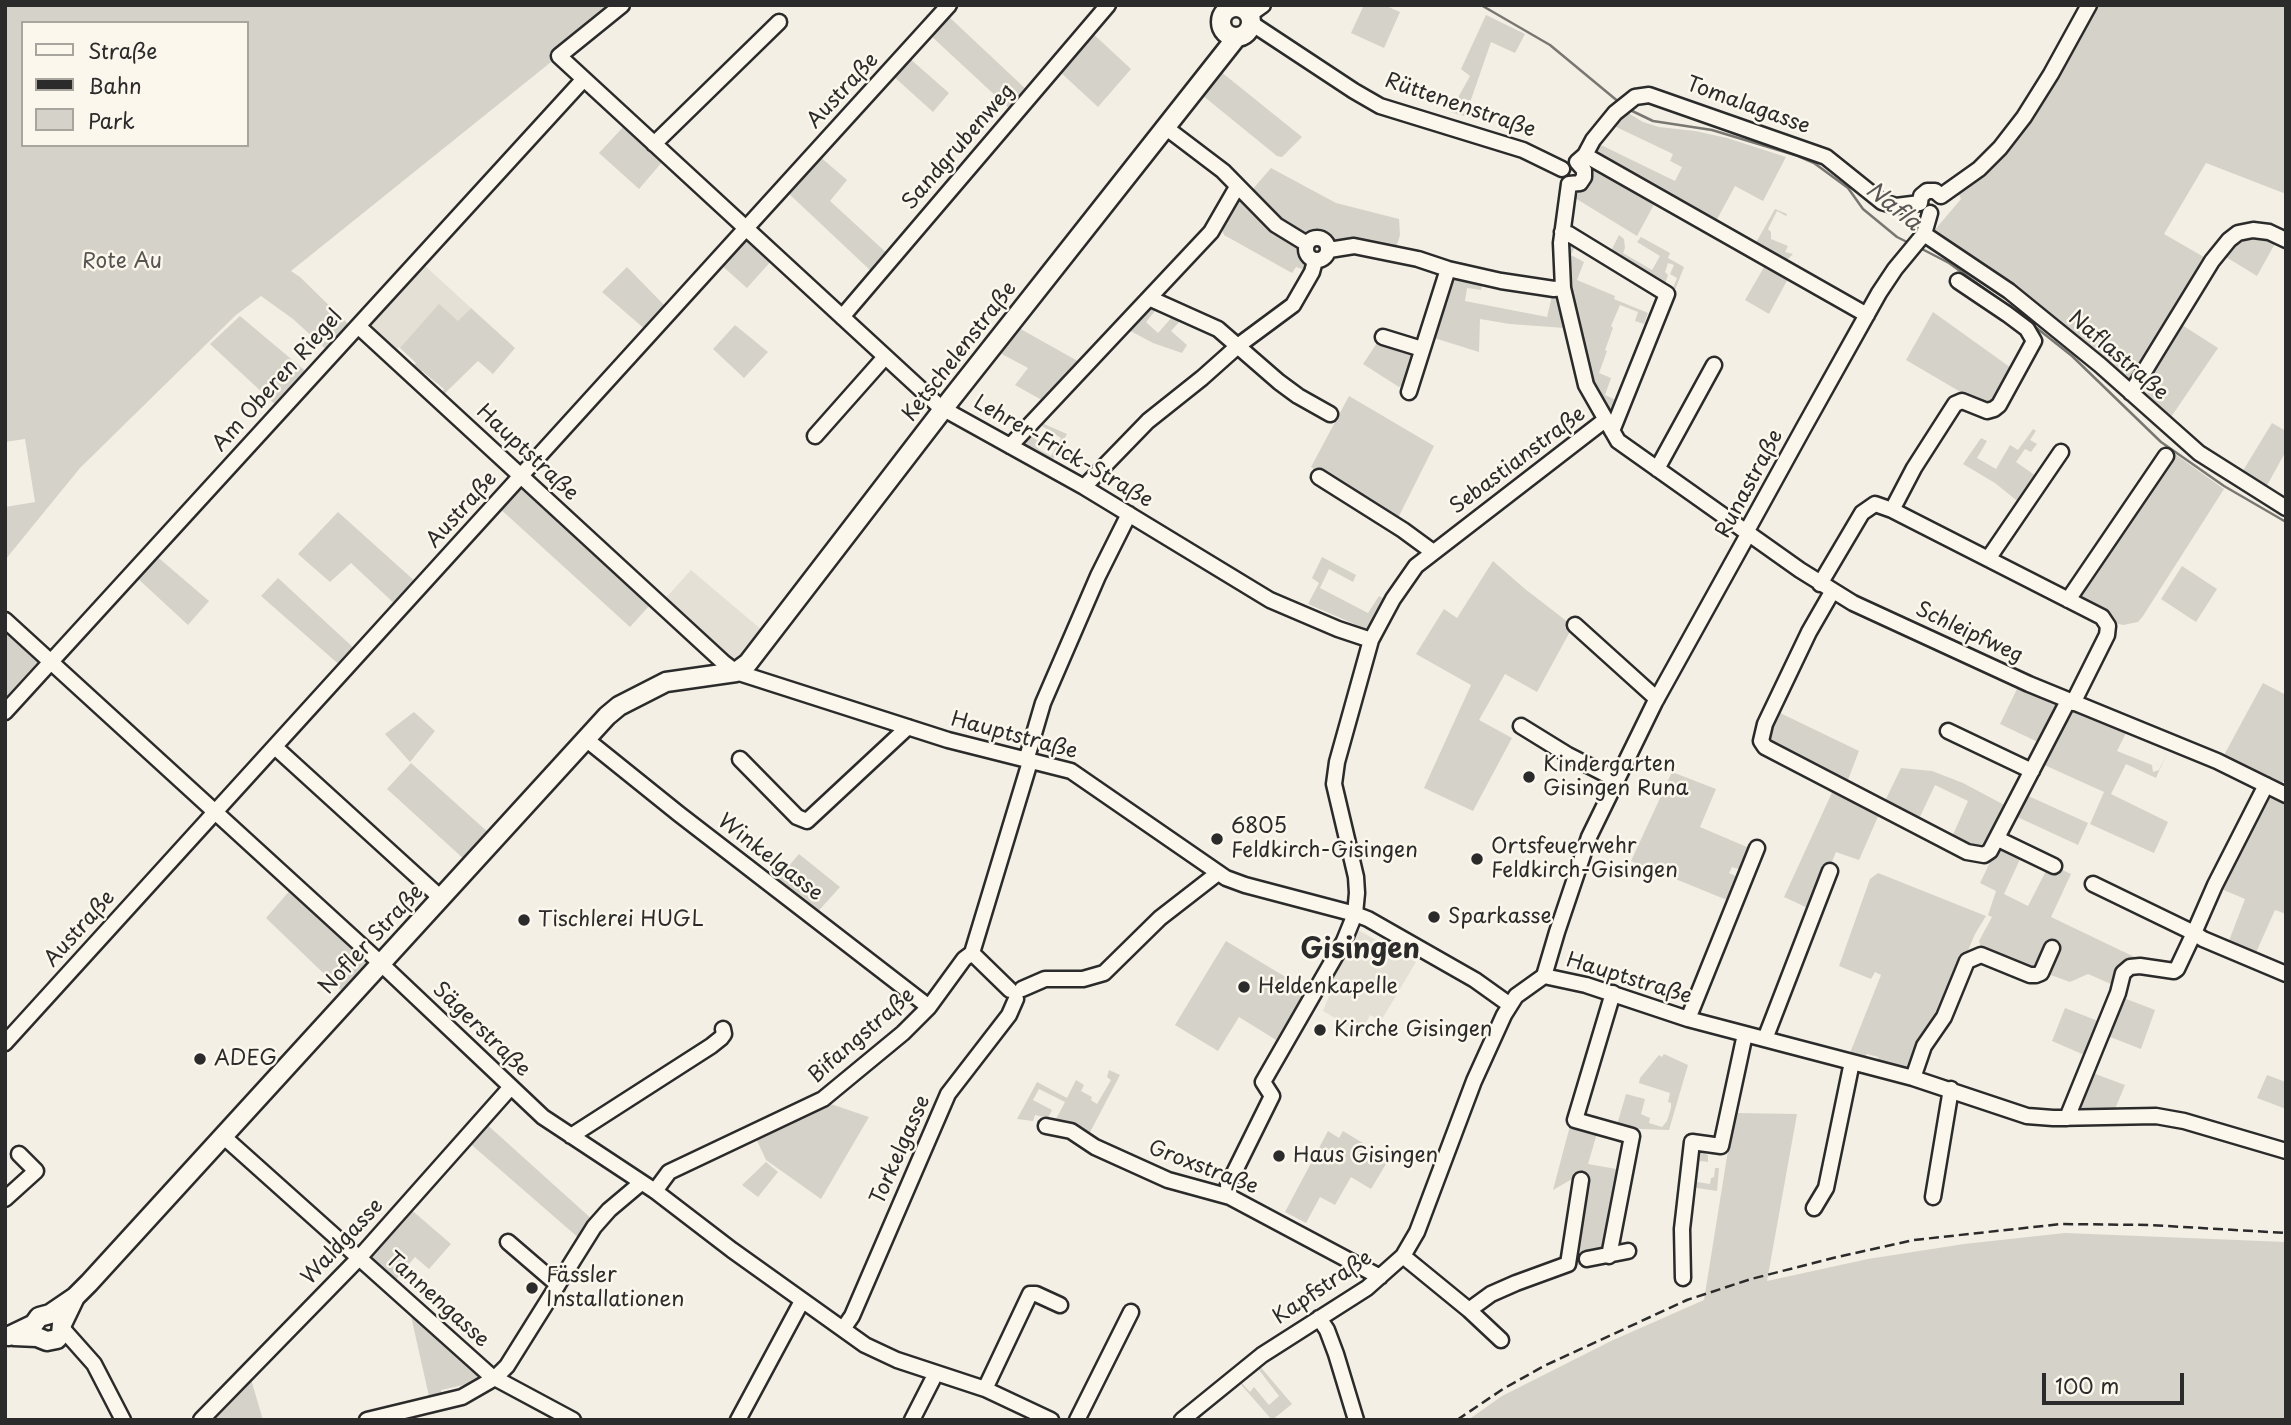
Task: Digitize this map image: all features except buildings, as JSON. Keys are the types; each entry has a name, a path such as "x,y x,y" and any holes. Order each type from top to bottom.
{"main road":[{"name":"Ketschelenstraße","path":"736,672 748,663 944,408 1219,58 1227,52 1238,18"},
{"name":"Nofler Straße","path":"58,1326 75,1297 225,1137 380,963 613,711 666,682 736,672"},
{"path":"39,1317 58,1326 47,1341 36,1330 39,1317"},
{"path":"7,1336 36,1330"}],"street":[{"name":"Lehrer-Frick-Straße","path":"622,5 559,57 940,407 1084,487 1270,600 1371,640"},
{"name":"Austraße","path":"5,1043 949,5"},
{"name":"Sandgrubenweg","path":"842,317 1108,5"},
{"path":"1925,208 1922,196 1927,191 1935,191 1941,196 1979,169 2007,139 2052,74 2089,5"},
{"name":"Rüttenenstraße","path":"1238,18 1380,106 1501,142 1562,169"},
{"path":"654,144 779,22"},
{"name":"Am Oberen Riegel","path":"5,712 583,80"},
{"name":"Tomalagasse","path":"1581,158 1615,113 1628,102 1638,95 1655,96 1826,157 1882,202 1925,208"},
{"path":"1165,127 1223,171 1276,225 1307,244"},
{"path":"1569,184 1562,176 1562,169 1569,162 1581,158 1867,315"},
{"name":"Sebastianstraße","path":"1581,158 1584,177 1580,183 1569,184 1560,265 1586,385 1612,431"},
{"path":"1010,446 1211,232 1237,187"},
{"name":"Runastraße","path":"1544,976 1556,932 1589,837 1657,699 1867,315 1895,269 1918,241 1925,208"},
{"path":"2132,393 2212,261 2229,240 2238,233 2253,230 2269,232 2286,240"},
{"name":"Sebastianstraße","path":"1355,914 1356,877 1334,784 1337,762 1371,640 1408,576 1433,552 1612,431 1667,294 1562,232"},
{"path":"1307,244 1313,239 1321,239 1327,243 1329,250 1326,257 1315,261"},
{"name":"Naflastraße","path":"1918,241 2009,291 2132,393 2199,453 2286,508"},
{"path":"1307,244 1307,254 1315,261"},
{"path":"1329,250 1354,246 1531,286 1563,288"},
{"path":"1084,487 1148,421 1239,345 1293,305 1308,281 1315,261"},
{"path":"1409,392 1448,269"},
{"path":"1892,510 1914,468 1955,404 1962,401 1987,411 1994,409 2034,341 2027,329 1958,281"},
{"path":"1149,298 1218,329 1298,396 1330,414"},
{"path":"1612,431 1670,313"},
{"name":"Hauptstraße","path":"358,326 736,672 966,745 1071,771 1218,873 1245,886 1355,914 1460,971 1510,1004 1516,996 1544,976 1570,980 1688,1019 1951,1089 2026,1116 2067,1118 2130,1115 2165,1118 2194,1123 2286,1151"},
{"path":"1383,337 1422,349"},
{"path":"815,436 885,357"},
{"path":"1657,468 1714,365"},
{"name":"Schleipfweg","path":"1612,431 1657,468 1826,588 1920,635 2285,792"},
{"path":"1987,559 2061,452"},
{"path":"2068,600 2166,456"},
{"path":"1319,477 1412,535 1433,552"},
{"path":"1875,504 1892,510 1987,559 2102,617 2108,626 2107,635 1994,845 1984,856 1967,852 1765,747 1761,741 1765,724 1861,513 1875,504"},
{"path":"1129,514 1098,576 1043,703 1027,755 1029,765 972,953 1016,992 1045,979 1083,979 1104,973 1160,918 1218,873"},
{"name":"Sägerstraße","path":"5,620 380,963 543,1117 655,1191 802,1301 876,1350 985,1389 1051,1420"},
{"path":"1575,625 1657,699"},
{"path":"1521,726 1568,755 1617,780"},
{"path":"740,759 797,817 807,821 908,727"},
{"path":"1948,731 2032,771"},
{"name":"Winkelgasse","path":"587,740 929,1007"},
{"path":"275,747 442,899"},
{"path":"2067,1118 2118,993 2123,973 2130,967 2140,965 2174,971 2177,969 2215,885 2266,785"},
{"path":"1994,845 2054,866"},
{"path":"1688,1019 1757,848"},
{"path":"1765,1039 1830,870"},
{"path":"2093,884 2203,939 2286,974"},
{"path":"1230,1198 1228,1185 1272,1096 1263,1082 1344,942 1355,914"},
{"path":"1913,1078 1924,1046 1944,1017 1967,961 1981,955 2036,975 2041,973 2052,948"},
{"name":"Bifangstraße","path":"655,1191 669,1172 822,1099 903,1033 929,1007 964,959 972,953"},
{"name":"Torkelgasse","path":"842,1329 852,1316 948,1094 1009,1015 1016,992"},
{"path":"1609,1256 1632,1136 1575,1120 1613,993"},
{"name":"Kapfstraße","path":"1182,1420 1262,1355 1346,1302 1404,1256 1417,1231 1474,1080 1510,1004"},
{"path":"570,1136 711,1046 724,1034 723,1029"},
{"path":"1683,1278 1682,1229 1692,1142 1721,1146 1745,1034"},
{"path":"1814,1208 1826,1188 1852,1062"},
{"name":"Waldgasse","path":"201,1420 359,1258 510,1088"},
{"path":"1933,1197 1951,1089"},
{"name":"Groxstraße","path":"1046,1126 1071,1131 1096,1147 1168,1180 1230,1198 1380,1277"},
{"name":"Tannengasse","path":"225,1137 495,1378 573,1420"},
{"path":"5,1199 36,1171 19,1154"},
{"path":"1469,1310 1490,1294 1568,1264 1581,1180"},
{"path":"367,1420 462,1397 495,1378 507,1366 594,1227 609,1210 641,1183"},
{"path":"508,1242 558,1285"},
{"path":"1587,1259 1628,1251"},
{"path":"1404,1256 1502,1339"},
{"path":"985,1389 1030,1294 1060,1305"},
{"path":"738,1420 802,1301"},
{"path":"1077,1420 1130,1312"},
{"path":"1319,1318 1327,1330 1336,1354 1356,1420"},
{"path":"58,1326 103,1377 123,1420"},
{"path":"912,1420 936,1373"}],"shaded area":[{"path":"422,263 471,308 419,364 399,347 392,354 365,326"},
{"path":"691,570 763,631 747,653 732,665 662,602"},
{"path":"1358,930 1416,962 1381,1021 1370,1015 1361,1033 1323,1011 1329,996 1324,993"}],"green space":[{"name":"Rote Au","path":"5,5 622,5 291,271 347,323 349,328 332,349 327,350 293,319 261,296 236,315 80,468 5,560 5,507 35,502 25,439 5,442"},
{"path":"1364,5 1384,5 1400,12 1384,48 1351,33"},
{"path":"2094,5 2286,5 2286,194 2206,163 2164,234 2209,260 2132,384 1933,232 1961,199 1958,192 1969,184"},
{"path":"946,14 1030,93 1013,112 929,34"},
{"path":"1486,15 1525,34 1515,53 1491,42 1466,114 1479,120 1450,112 1470,76 1461,69"},
{"path":"1090,31 1131,69 1098,107 1058,70"},
{"path":"908,57 949,93 933,112 892,75"},
{"path":"1220,71 1302,137 1282,157 1277,156 1202,95"},
{"path":"1623,110 1643,122 1659,127 1727,138 1786,157 1763,201 1735,186 1715,223 1593,153 1599,144 1675,181 1682,167 1670,161 1673,154 1612,125"},
{"path":"625,125 663,161 639,189 599,153"},
{"path":"818,155 847,180 830,201 890,256 872,272 786,191"},
{"path":"1588,162 1657,199 1637,236 1575,198 1590,178"},
{"path":"1271,168 1336,203 1399,219 1400,235 1397,245 1394,249 1332,247 1325,237 1308,237 1279,223 1252,190"},
{"path":"1240,195 1304,246 1306,257 1310,260 1308,271 1296,267 1292,273 1224,235 1221,227"},
{"path":"1775,209 1787,214 1786,216 1777,211 1768,229 1771,239 1788,246 1785,252 1793,254 1784,263 1754,246"},
{"path":"2255,234 2277,240 2257,276 2221,254 2228,245"},
{"path":"1619,235 1624,239 1623,253 1652,270 1660,256 1637,242 1641,237 1670,253 1668,258 1684,267 1621,427 1619,426 1677,278 1670,274 1674,265 1668,263 1664,287 1610,253"},
{"path":"747,238 772,260 747,288 720,264"},
{"path":"1568,242 1576,244 1571,255 1584,262 1577,280 1648,313 1644,324 1635,321 1638,312 1620,305 1611,326 1613,328 1599,373 1611,378 1605,395 1618,401 1610,421 1589,378 1567,283"},
{"path":"1767,262 1790,275 1769,314 1745,300"},
{"path":"627,267 666,307 647,331 602,292"},
{"path":"1447,276 1483,280 1481,290 1467,288 1465,301 1547,317 1552,296 1556,295 1565,328 1480,319 1479,352 1431,337"},
{"path":"439,304 458,321 471,308 515,348 493,374 478,361 440,398 444,389 422,371 416,376 409,370 416,363 400,348"},
{"path":"1149,306 1155,311 1146,322 1158,333 1173,316 1181,320 1171,331 1187,345 1182,353 1153,343 1125,328"},
{"path":"1933,312 2014,370 1995,401 1981,404 1906,360"},
{"path":"240,316 309,374 279,408 210,344"},
{"path":"2179,323 2218,348 2169,420 2138,392"},
{"path":"735,325 768,352 744,378 713,349"},
{"path":"1017,327 1083,364 1047,403 1015,385 1028,368 998,352"},
{"path":"1379,340 1416,351 1409,381 1399,387 1363,364"},
{"path":"1349,396 1434,446 1396,522 1311,467"},
{"path":"2272,423 2286,431 2286,451 2265,489 2241,474"},
{"path":"1044,424 1067,434 1051,463 1019,444 1030,433 1043,440 1038,449 1051,456 1061,438 1042,426"},
{"path":"2033,429 2036,431 2030,440 2037,444 2031,452 2025,449 2016,462 2036,476 2045,464 2021,504 1995,483 1963,464 1981,438 1987,441 1977,458 1996,469 2010,445 2018,450"},
{"path":"2172,452 2224,489 2143,616 2138,622 2123,625 2115,623 2075,597"},
{"path":"520,486 525,487 650,600 649,606 630,627 497,506"},
{"path":"338,512 417,583 397,606 351,563 330,582 298,554"},
{"path":"154,554 209,601 188,625 135,576"},
{"path":"1322,557 1356,575 1353,582 1329,569 1320,588 1368,613 1379,596 1386,600 1368,630 1308,604 1319,583 1312,578"},
{"path":"1493,561 1573,626 1537,692 1505,674 1479,720 1512,738 1473,811 1424,788 1471,685 1416,654 1444,609 1457,618"},
{"path":"2182,566 2217,589 2196,622 2161,599"},
{"path":"278,578 357,651 343,668 261,596"},
{"path":"5,624 43,661 5,702"},
{"path":"2263,683 2286,695 2286,780 2281,783 2223,757"},
{"path":"2018,687 2059,707 2042,744 2000,724"},
{"path":"2068,710 2127,731 2117,751 2152,765 2153,772 2159,770 2168,751 2156,778 2126,764 2111,794 2168,822 2154,853 2090,824 2104,792 2040,763"},
{"path":"1776,711 1859,751 1846,785 1772,746 1766,739"},
{"path":"414,712 435,731 410,762 385,734"},
{"path":"411,763 490,834 466,861 387,789"},
{"path":"1901,768 1932,771 1963,783 2010,808 1982,851 1951,839 1968,801 1935,785 1917,823 1883,805"},
{"path":"1672,772 1716,789 1700,827 1754,850 1742,870 1732,867 1729,873 1742,879 1732,902 1631,861"},
{"path":"1835,786 1880,812 1859,860 1836,852 1812,910 1784,897"},
{"path":"2024,794 2088,823 2078,845 2013,815"},
{"path":"2270,795 2286,803 2286,914 2275,910 2254,957 2227,946 2245,899 2219,888 2265,796"},
{"path":"2000,846 2022,855 2004,894 2028,906 2048,867 2071,874 2051,917 2145,962 2116,984 2088,974 2070,982 1982,950 1979,941 1992,917 1988,915 1996,891 1980,883"},
{"path":"799,854 840,887 814,916 774,883"},
{"path":"1878,873 1986,916 1975,934 1939,1019 1909,1069 1877,1062 1878,1057 1867,1054 1864,1058 1850,1053 1881,975 1875,972 1871,979 1839,966 1870,879"},
{"path":"292,888 366,959 367,965 343,992 266,918"},
{"path":"1226,941 1307,990 1276,1040 1239,1017 1218,1051 1175,1025"},
{"path":"2121,997 2155,1010 2141,1049 2105,1035"},
{"path":"2065,1008 2103,1023 2089,1057 2052,1041"},
{"path":"1664,1054 1688,1065 1669,1130 1616,1128 1626,1094 1645,1099 1641,1114 1650,1118 1649,1123 1662,1127 1667,1121 1671,1108 1671,1103 1668,1102 1670,1093 1639,1083 1659,1055 1662,1057"},
{"path":"1109,1070 1120,1075 1087,1138 1054,1123 1065,1102 1039,1089 1033,1100 1052,1110 1048,1118 1035,1115 1033,1121 1017,1119 1037,1082 1067,1098 1076,1080 1084,1085 1081,1091 1092,1097 1091,1100 1097,1104 1111,1080 1107,1077"},
{"path":"2090,1072 2125,1085 2115,1109 2086,1110 2079,1105"},
{"path":"2267,1075 2286,1082 2286,1109 2257,1098"},
{"path":"825,1102 869,1117 821,1199 766,1160 755,1136"},
{"path":"1734,1113 1797,1114 1767,1281 1868,1259 1964,1244 2065,1233 2286,1242 2286,1420 1468,1420 1502,1396 1611,1341 1704,1300"},
{"path":"483,1121 594,1221 581,1240 466,1140"},
{"path":"1571,1122 1598,1130 1588,1164 1622,1170 1608,1246 1583,1264 1570,1267 1586,1171 1553,1190"},
{"path":"1328,1131 1339,1138 1343,1131 1389,1159 1371,1189 1351,1177 1335,1205 1320,1197 1306,1223 1285,1212"},
{"path":"1706,1146 1708,1162 1700,1161 1697,1182 1710,1184 1715,1168 1719,1168 1717,1191 1690,1187 1694,1152"},
{"path":"766,1162 778,1172 758,1197 742,1185"},
{"path":"408,1207 451,1244 429,1269 415,1257 393,1283 369,1263 367,1255"},
{"path":"409,1307 485,1377 470,1391 468,1384 441,1390 442,1398 430,1401"},
{"path":"1258,1364 1292,1404 1272,1420 1237,1380 1250,1392 1254,1387 1269,1405 1279,1396 1259,1370 1251,1376 1247,1372"},
{"path":"250,1376 263,1420 206,1420"}],"waterway":[{"name":"Nafla","path":"1481,5 1550,45 1620,103"},
{"name":"Nafla","path":"1628,109 1653,121 1712,130 1814,163 1848,188 1863,209 1897,237 1911,244"},
{"name":"Nafla","path":"1920,248 1949,263 2072,356 2161,442 2224,486 2286,522"}],"railway":[{"path":"1457,1420 1544,1366 1687,1300 1751,1279 1833,1258 1914,1240 2061,1224 2150,1225 2286,1233"}],"place":[{"name":"Kindergarten Gisingen Runa","path":"1529,777"},
{"name":"6805 Feldkirch-Gisingen","path":"1217,839"},
{"name":"Ortsfeuerwehr Feldkirch-Gisingen","path":"1477,859"},
{"name":"Sparkasse","path":"1434,917"},
{"name":"Tischlerei HUGL","path":"524,920"},
{"name":"Heldenkapelle","path":"1244,987"},
{"name":"Kirche Gisingen","path":"1320,1030"},
{"name":"ADEG","path":"200,1059"},
{"name":"Haus Gisingen","path":"1279,1156"},
{"name":"Fässler Installationen","path":"532,1288"}],"district":[{"name":"Gisingen","path":"1360,950"}]}
